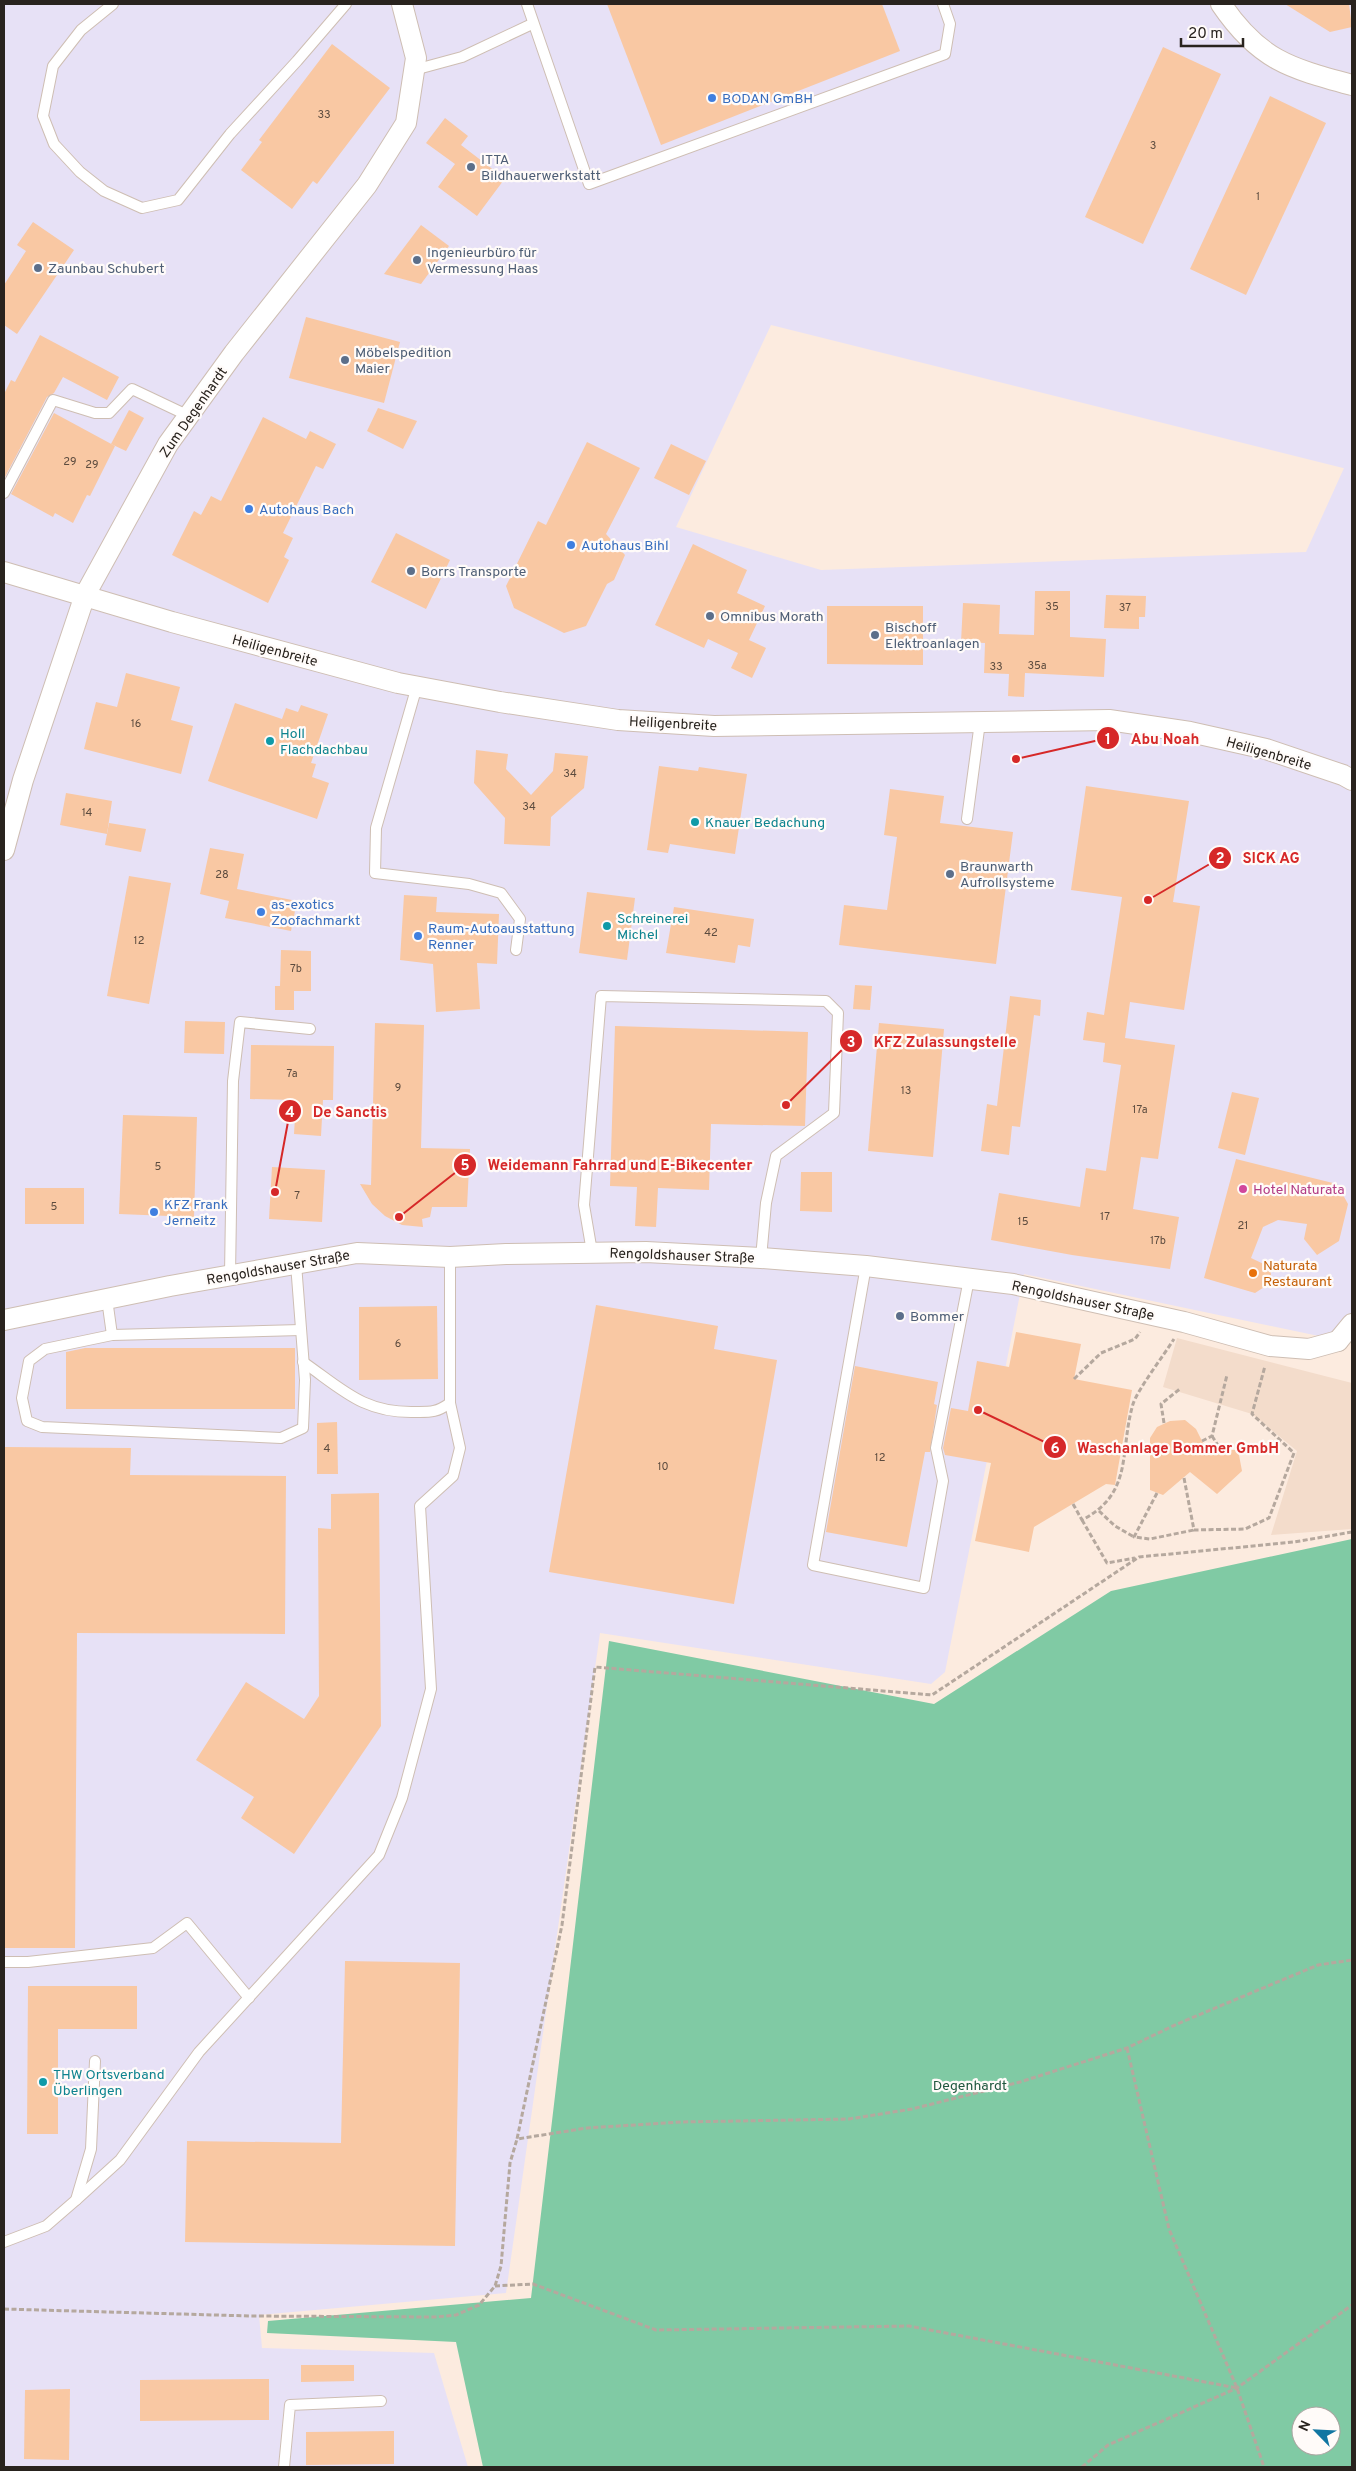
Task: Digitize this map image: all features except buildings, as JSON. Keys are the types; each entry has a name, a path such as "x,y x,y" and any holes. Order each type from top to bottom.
{"street":[{"name":"Zum Degenhardt","path":"4,850 22,780 85,595 168,444 234,353 367,185 406,123 416,58 402,4"},
{"path":"1221,4 1254,44 1278,61 1352,85"},
{"name":"Heiligenbreite","path":"4,572 277,651 398,683 500,702 635,721 714,726 1109,720 1190,732 1266,749 1343,775 1352,780"},
{"name":"Rengoldshauser Straße","path":"4,1320 230,1275 357,1253 450,1257 592,1252 761,1258 866,1266 1013,1284 1184,1322 1270,1346 1309,1349 1345,1346"},
{"path":"1345,1346 1352,1324"}],"lane":[{"path":"114,4 81,30 53,66 42,116 54,144 80,172 104,191 142,208 178,200 230,134 346,4"},
{"path":"527,4 532,24 589,184 945,54 950,24 943,4"},
{"path":"414,70 462,57 532,24"},
{"path":"4,493 53,400 95,413 109,413 132,389 189,416"},
{"path":"417,686 376,828 375,873 469,884 501,893 520,919 516,950"},
{"path":"967,819 980,722"},
{"path":"592,1252 584,1205 601,996 826,1001 838,1013 834,1114 776,1156 766,1204 761,1258"},
{"path":"230,1275 233,1080 240,1022 310,1029"},
{"path":"4,2242 46,2226 120,2160 199,2052 379,1854 402,1798 431,1689 420,1506 453,1476 460,1448 450,1403 450,1257"},
{"path":"296,1264 301,1330 303,1362 303,1428 281,1438 42,1428 27,1420 22,1398 29,1362 45,1349 112,1334 301,1330"},
{"path":"866,1266 813,1565 924,1588 943,1481 936,1448 968,1279"},
{"path":"106,1299 112,1334"},
{"path":"303,1362 366,1406 394,1412 438,1411 450,1403"},
{"path":"4,1962 28,1962 153,1948 187,1923 249,1998"},
{"path":"76,2200 92,2149 95,2061"},
{"path":"284,2467 290,2405 381,2401"}],"path":[{"path":"1074,1379 1101,1353 1135,1339 1152,1315"},
{"path":"1082,1520 1099,1511 1116,1491 1134,1403 1184,1322"},
{"path":"1099,1511 1114,1526 1134,1537 1150,1539 1194,1530 1245,1529 1269,1518 1294,1452 1252,1414 1270,1346"},
{"path":"1221,1450 1212,1436 1227,1375"},
{"path":"1164,1423 1161,1404 1181,1388"},
{"path":"1202,1441 1212,1436"},
{"path":"1184,1478 1194,1530"},
{"path":"1134,1537 1157,1493"},
{"path":"1073,1504 1107,1563 1139,1557 1294,1542 1352,1532"},
{"path":"4,2309 250,2316 435,2317 456,2315 478,2305 495,2286 501,2266 510,2163 517,2139 562,1925 595,1666 932,1695 1139,1557"},
{"path":"517,2139 596,2127 681,2122 849,2119 912,2109 1020,2082 1127,2048 1177,2024 1318,1966 1352,1960"},
{"path":"1127,2048 1169,2229 1237,2388 1264,2467"},
{"path":"495,2286 533,2284 656,2330 909,2326 1237,2388"},
{"path":"1082,2467 1108,2445 1237,2388 1352,2306"}],"shaded area":[{"path":"4,4 1352,4 1352,1343 1024,1274 945,1672 931,1684 600,1633 506,2293 259,2315 262,2348 434,2353 468,2467 4,2467","holes":["771,325 1344,468 1306,552 821,570 676,527"]},
{"path":"1177,1338 1352,1383 1352,1529 1271,1535 1297,1451 1252,1414 1163,1387"}],"green space":[{"name":"Degenhardt","path":"1352,1539 1352,2467 483,2467 456,2342 267,2333 268,2321 531,2298 609,1641 934,1704 1111,1591"}],"place":[{"name":"BODAN GmBH","path":"712,98"},
{"name":"ITTA Bildhauerwerkstatt","path":"471,167"},
{"name":"Ingenieurbüro für Vermessung Haas","path":"417,260"},
{"name":"Zaunbau Schubert","path":"38,268"},
{"name":"Möbelspedition Maier","path":"345,360"},
{"name":"Autohaus Bach","path":"249,509"},
{"name":"Autohaus Bihl","path":"571,545"},
{"name":"Borrs Transporte","path":"411,571"},
{"name":"Omnibus Morath","path":"710,616"},
{"name":"Bischoff Elektroanlagen","path":"875,635"},
{"name":"Holl Flachdachbau","path":"270,741"},
{"name":"Abu Noah","path":"1016,759"},
{"name":"Knauer Bedachung","path":"695,822"},
{"name":"Braunwarth Aufrollsysteme","path":"950,874"},
{"name":"SICK AG","path":"1148,900"},
{"name":"as-exotics Zoofachmarkt","path":"261,912"},
{"name":"Schreinerei Michel","path":"607,926"},
{"name":"Raum-Autoausstattung Renner","path":"418,936"},
{"name":"KFZ Zulassungstelle","path":"786,1105"},
{"name":"Hotel Naturata","path":"1243,1189"},
{"name":"De Sanctis","path":"275,1192"},
{"name":"KFZ Frank Jerneitz","path":"154,1212"},
{"name":"Weidemann Fahrrad und E-Bikecenter","path":"399,1217"},
{"name":"Naturata Restaurant","path":"1253,1273"},
{"name":"Bommer","path":"900,1316"},
{"name":"Waschanlage Bommer GmbH","path":"978,1410"},
{"name":"THW Ortsverband Überlingen","path":"43,2082"}]}
